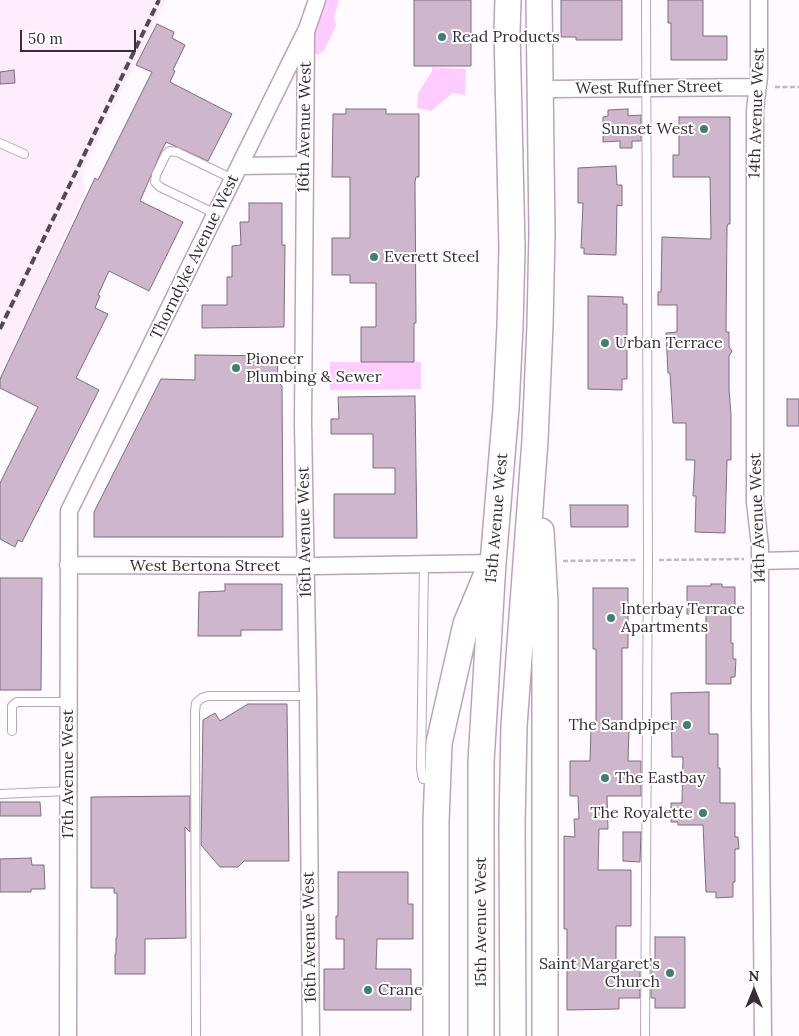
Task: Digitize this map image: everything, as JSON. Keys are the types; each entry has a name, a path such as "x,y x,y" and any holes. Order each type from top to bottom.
{"main road":[{"name":"15th Avenue West","path":"513,1036 512,824 514,726 535,440 542,233 539,0"},
{"name":"15th Avenue West","path":"481,1036 480,762 511,318 512,248 507,3"},
{"path":"535,440 545,603 544,1036"},
{"path":"436,1036 439,743 466,624 493,563"}],"street":[{"name":"Thorndyke Avenue West","path":"69,511 306,29 317,0"},
{"name":"14th Avenue West","path":"759,0 755,110 756,502 760,561 763,1036"},
{"name":"16th Avenue West","path":"306,29 303,423 311,1036"},
{"name":"West Ruffner Street","path":"540,92 553,89 757,88"},
{"path":"236,172 304,165"},
{"name":"17th Avenue West","path":"68,1036 69,511"},
{"path":"760,561 799,560"},
{"name":"West Bertona Street","path":"68,565 306,566 493,563"}],"lane":[{"path":"645,1036 648,560 646,0"},
{"path":"0,143 24,154"},
{"path":"216,214 160,187 155,182 156,175 166,154 170,151 236,172"},
{"path":"424,565 421,769 423,778 438,781"},
{"path":"196,1036 196,703 208,696 308,696"},
{"path":"12,732 12,706 17,702 68,702"},
{"path":"0,794 68,791"}],"path":[{"path":"775,87 799,87"},
{"path":"668,560 740,559"},
{"path":"559,561 640,560"}],"shaded area":[{"path":"0,0 166,0 81,175 86,189 0,375"},
{"path":"326,0 339,0 334,18 336,26 324,51 317,55 312,50 313,31"},
{"path":"432,67 466,69 465,95 453,93 431,111 417,108 418,93 432,71"},
{"path":"330,362 421,362 421,389 330,390"}],"building":[{"name":"Read Products","path":"414,0 471,0 471,66 414,66"},
{"path":"561,0 622,0 622,40 576,40 576,37 561,37"},
{"path":"668,0 703,0 703,36 727,36 727,60 671,60 671,23 668,23"},
{"path":"157,24 174,32 172,38 185,45 173,70 175,71 170,82 232,114 208,161 166,142 140,201 183,222 149,291 109,271 98,295 100,296 95,308 108,314 76,378 99,390 22,542 18,540 15,547 0,539 0,483 38,407 0,388 0,379 95,178 98,180 152,72 136,65"},
{"path":"14,70 15,83 0,84 0,72"},
{"path":"346,109 386,109 386,114 419,114 419,177 416,177 415,182 416,323 414,323 414,362 361,362 361,327 376,327 376,283 350,283 350,275 332,275 332,238 350,238 350,177 332,177 333,114 346,114"},
{"path":"628,109 628,116 641,115 641,141 632,141 632,148 620,148 620,141 603,142 603,117 608,116 608,110"},
{"path":"679,117 730,117 730,224 727,227 726,332 729,332 729,347 732,351 729,356 731,460 727,460 725,533 695,532 696,496 693,496 695,460 686,460 686,423 673,423 670,373 668,373 666,333 677,332 677,305 658,305 658,292 661,292 662,237 711,239 710,177 673,177 673,155 679,155"},
{"path":"616,166 617,185 622,185 622,206 617,205 616,255 584,254 584,248 581,248 583,203 578,203 578,168"},
{"path":"249,203 282,203 282,245 285,245 284,327 202,328 202,305 227,305 227,277 232,277 232,246 241,245 240,222 249,222"},
{"name":"Urban Terrace","path":"588,296 623,297 623,304 627,304 627,379 622,379 622,390 588,389"},
{"path":"195,355 278,356 277,381 282,386 283,537 94,537 94,512 161,379 195,380"},
{"path":"415,396 417,538 334,538 334,494 395,494 395,468 373,468 373,434 331,434 331,419 339,419 338,397"},
{"path":"787,399 799,399 799,426 787,426"},
{"path":"570,505 628,505 628,527 571,527"},
{"path":"0,578 42,578 41,690 0,690"},
{"path":"225,584 282,584 282,630 241,630 241,636 198,636 199,592 225,591"},
{"path":"711,584 722,584 722,587 735,587 735,614 731,614 731,643 733,643 733,659 736,659 735,677 731,677 731,684 706,684 706,614 687,614 687,586 711,586"},
{"path":"593,588 628,588 628,648 622,648 622,729 629,729 628,761 641,761 641,796 607,796 608,829 599,829 598,870 631,870 631,926 616,926 616,961 640,961 640,998 619,998 619,1009 567,1010 567,929 564,929 564,836 575,837 574,819 579,819 578,796 570,796 570,761 590,761 591,729 596,729 596,649 593,649"},
{"path":"709,692 709,734 718,734 720,803 735,803 735,837 738,837 739,849 735,849 733,897 716,898 716,892 706,892 703,825 678,825 678,822 671,822 671,803 682,803 683,757 672,757 671,693"},
{"path":"248,704 287,704 289,861 244,861 238,867 220,867 201,845 203,720 215,713 220,721"},
{"path":"190,796 190,832 185,827 186,938 145,939 145,974 115,974 117,893 114,893 114,888 91,888 91,797"},
{"path":"0,802 40,802 41,816 0,816"},
{"path":"623,832 641,832 640,862 623,861"},
{"path":"31,858 32,865 44,865 45,889 31,889 31,892 0,892 0,859"},
{"path":"338,872 408,872 408,904 413,904 413,939 377,939 376,969 411,969 411,1010 324,1010 324,969 344,969 344,939 336,939"},
{"name":"Saint Margaret's Church","path":"655,937 685,937 685,1008 655,1008 655,998 651,998 651,961 655,961"}],"railway":[{"path":"0,329 159,0"}],"place":[{"name":"Read Products","path":"442,37"},
{"name":"Sunset West","path":"704,129"},
{"name":"Everett Steel","path":"374,257"},
{"name":"Urban Terrace","path":"605,343"},
{"name":"Pioneer Plumbing & Sewer","path":"236,368"},
{"name":"Interbay Terrace Apartments","path":"611,618"},
{"name":"The Sandpiper","path":"687,725"},
{"name":"The Eastbay","path":"605,778"},
{"name":"The Royalette","path":"703,813"},
{"name":"Saint Margaret's Church","path":"670,973"},
{"name":"Crane","path":"368,990"}]}
